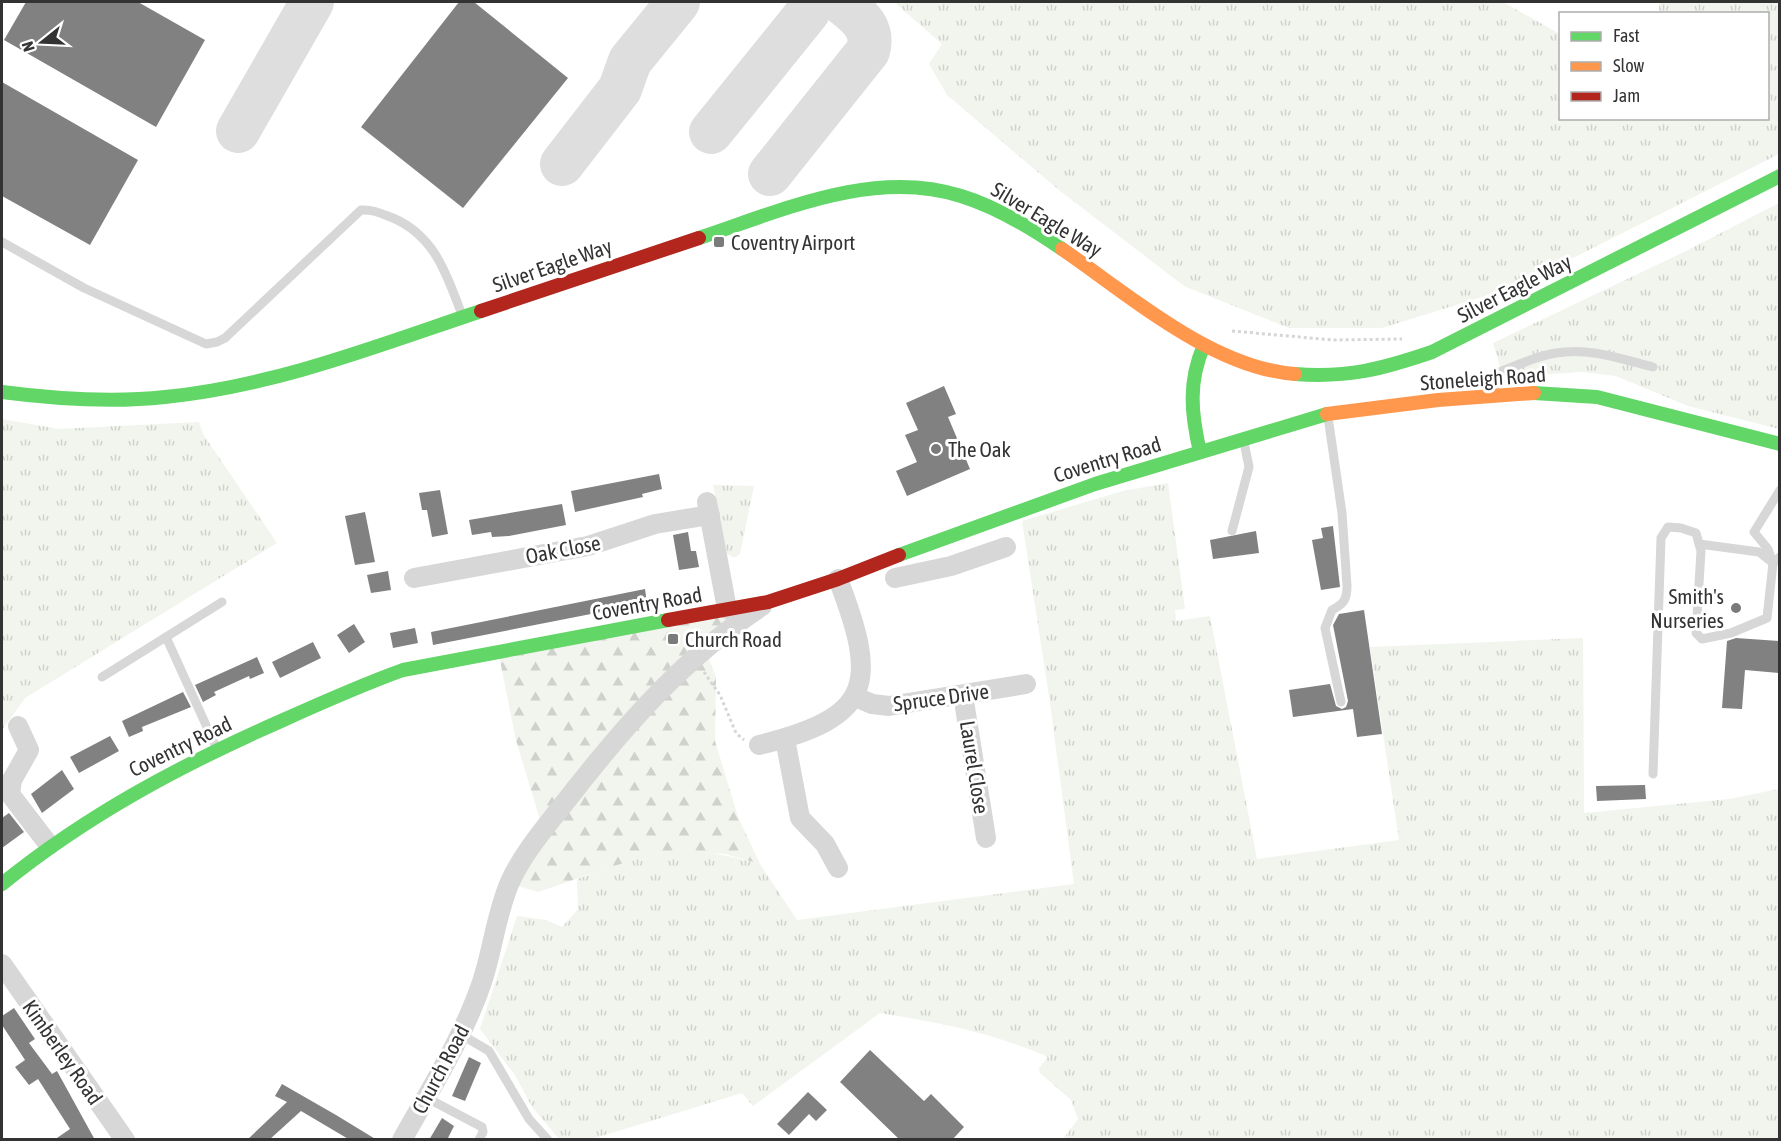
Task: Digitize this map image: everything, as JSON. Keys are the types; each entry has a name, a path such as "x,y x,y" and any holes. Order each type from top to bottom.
{"street":[{"name":"Silver Eagle Way","path":"2,392 93,401 187,397 282,377 802,204 850,190 898,186 957,194 1014,219 1204,345 1276,373 1301,377 1352,376 1403,364 1478,330 1779,176"},
{"path":"1200,452 1189,396 1190,378 1204,345"},
{"name":"Stoneleigh Road","path":"1328,414 1495,395 1534,393 1597,397 1779,444"},
{"name":"Coventry Road","path":"2,885 49,845 140,788 366,683 403,670 768,602 838,579 959,531 1095,484 1328,414"},
{"name":"Oak Close","path":"414,578 588,546 708,508 727,609"},
{"path":"959,531 966,559"},
{"path":"895,578 951,566 1006,547"},
{"path":"759,745 784,739 836,716 856,697 861,680 861,659 850,609 838,579"},
{"name":"Church Road","path":"402,1140 460,1034 483,981 497,921 510,881 543,830 603,753 654,695 727,629 768,602"},
{"name":"Spruce Drive","path":"856,697 872,704 889,706 1026,684"},
{"name":"Laurel Close","path":"963,695 986,838"},
{"path":"18,726 29,750 12,780 10,794 49,845"},
{"path":"784,739 800,818 825,844 838,868"},
{"name":"Kimberley Road","path":"2,964 125,1140"}],"lane":[{"path":"2,242 84,288 206,344 225,338 361,210 372,209 407,224 424,238 441,261 463,317"},
{"path":"1495,395 1494,374 1554,353 1580,351 1602,354 1653,367"},
{"path":"1328,414 1342,513 1347,598 1341,606 1332,610 1325,628 1341,702"},
{"path":"1232,531 1249,467 1243,439"},
{"path":"1653,774 1661,538 1668,527 1696,533 1699,544 1696,633 1702,639 1731,633 1767,618 1776,560 1754,532 1779,490"},
{"path":"1699,544 1760,552 1776,560"},
{"path":"102,677 222,602"},
{"path":"166,637 218,751"},
{"path":"460,1034 489,1051 529,1119 548,1140"},
{"path":"427,1098 482,1127 483,1132 478,1140"}],"path":[{"path":"1230,331 1333,340 1412,338"},
{"path":"693,658 720,695 736,733 751,744 759,745"}],"green space":[{"path":"894,2 1503,2 1559,33 1559,120 1769,120 1769,12 1659,12 1659,2 1779,2 1779,154 1571,259 1485,296 1382,328 1289,328 1184,286 1059,190 947,95 929,64 942,44"},
{"path":"1779,203 1779,429 1688,406 1616,376 1582,372 1503,377 1493,343 1686,251"},
{"path":"2,419 59,429 199,422 203,434 277,543 25,698 2,730"},
{"path":"1168,483 1185,609 1175,610 1176,621 1210,616 1257,859 1399,840 1370,647 1583,638 1584,813 1729,799 1779,789 1779,1139 1063,1139 1078,1119 1071,1100 1040,1073 1039,1068 1048,1057 986,1035 880,1013 753,1106 742,1093 592,1139 559,1139 532,1107 515,1075 480,1029 517,916 546,920 562,927 578,909 577,879 654,853 688,850 719,854 760,864 797,920 1074,884 1049,696 1022,521 1123,491"},
{"path":"713,485 754,486 740,554 734,558 726,553"},
{"path":"768,602 705,648 716,677 715,741 738,817 760,864 725,854 677,850 632,860 538,892 518,886 543,830 516,740 498,651"}],"building":[{"path":"26,2 138,2 205,40 156,127 4,40"},
{"path":"459,2 474,2 568,78 463,208 361,127"},
{"path":"2,82 138,160 90,245 2,196"},
{"name":"The Oak","path":"944,386 956,414 948,417 970,469 907,496 896,471 917,462 905,435 918,430 906,403"},
{"path":"659,474 662,489 642,494 643,497 575,512 571,491"},
{"path":"440,490 448,534 432,537 427,510 422,510 419,493"},
{"path":"562,504 566,525 509,536 492,537 491,532 472,535 469,520"},
{"path":"365,512 375,562 355,565 345,516"},
{"path":"1333,526 1340,587 1321,590 1312,540 1323,538 1321,528"},
{"path":"1256,531 1259,553 1213,559 1210,540"},
{"path":"688,532 691,551 696,551 699,567 679,570 673,535"},
{"path":"388,571 391,590 371,593 367,575"},
{"path":"645,589 647,603 433,645 431,632"},
{"path":"1364,610 1382,734 1357,737 1353,709 1293,717 1289,690 1330,684 1336,706 1342,709 1346,707 1348,701 1333,625 1339,614"},
{"path":"354,624 365,642 349,653 337,635"},
{"path":"415,628 418,643 393,648 390,633"},
{"path":"1736,638 1779,641 1779,673 1745,670 1742,709 1722,708 1727,641"},
{"path":"313,642 321,658 280,678 272,662"},
{"path":"257,657 264,673 250,679 249,676 214,692 216,695 203,702 195,685"},
{"path":"183,692 191,707 142,727 143,731 129,737 122,721"},
{"path":"110,736 119,751 79,773 70,757"},
{"path":"62,770 74,789 42,813 31,794"},
{"path":"1645,785 1646,799 1597,801 1596,786"},
{"path":"9,813 24,832 2,848 2,818"},
{"path":"14,1008 35,1039 29,1043 52,1074 57,1071 95,1140 54,1140 70,1129 38,1079 29,1085 15,1067 25,1060 2,1025 2,1016"},
{"path":"870,1050 924,1101 931,1094 964,1127 952,1140 900,1140 840,1082"},
{"path":"469,1057 481,1063 465,1101 452,1096"},
{"path":"282,1084 377,1140 350,1140 301,1111 269,1140 247,1140 287,1102 275,1096"},
{"path":"808,1092 827,1110 816,1121 809,1114 789,1135 777,1124"},
{"path":"442,1118 454,1126 447,1140 429,1140"}],"taxiway":[{"path":"238,131 312,2"},
{"path":"562,164 620,89 630,61 678,2"},
{"path":"711,132 808,12 812,2"},
{"path":"770,174 868,51 870,43 867,28 841,2"}],"traffic: fast":[{"path":"1295,374 1332,375 1365,371 1432,352 1780,176"},
{"path":"699,238 828,196 894,187 928,189 961,196 1013,218 1062,249"},
{"path":"2,392 104,400 145,399 206,392 325,363 481,311"},
{"path":"1200,452 1193,411 1193,385 1204,345"},
{"path":"1534,393 1597,397 1780,444"},
{"path":"899,555 1095,484 1327,414"},
{"path":"2,884 67,836 136,793 207,755 372,682 403,670 668,620"}],"traffic: slow":[{"path":"1062,249 1143,307 1202,344 1264,369 1295,374"},
{"path":"1327,414 1438,400 1534,393"}],"traffic: jam":[{"path":"481,311 699,238"},
{"path":"668,620 768,602 838,579 899,555"}],"place":[{"name":"Coventry Airport","path":"719,242"},
{"name":"The Oak","path":"936,449"},
{"name":"Smith's Nurseries","path":"1736,608"},
{"name":"Church Road","path":"673,639"}]}
